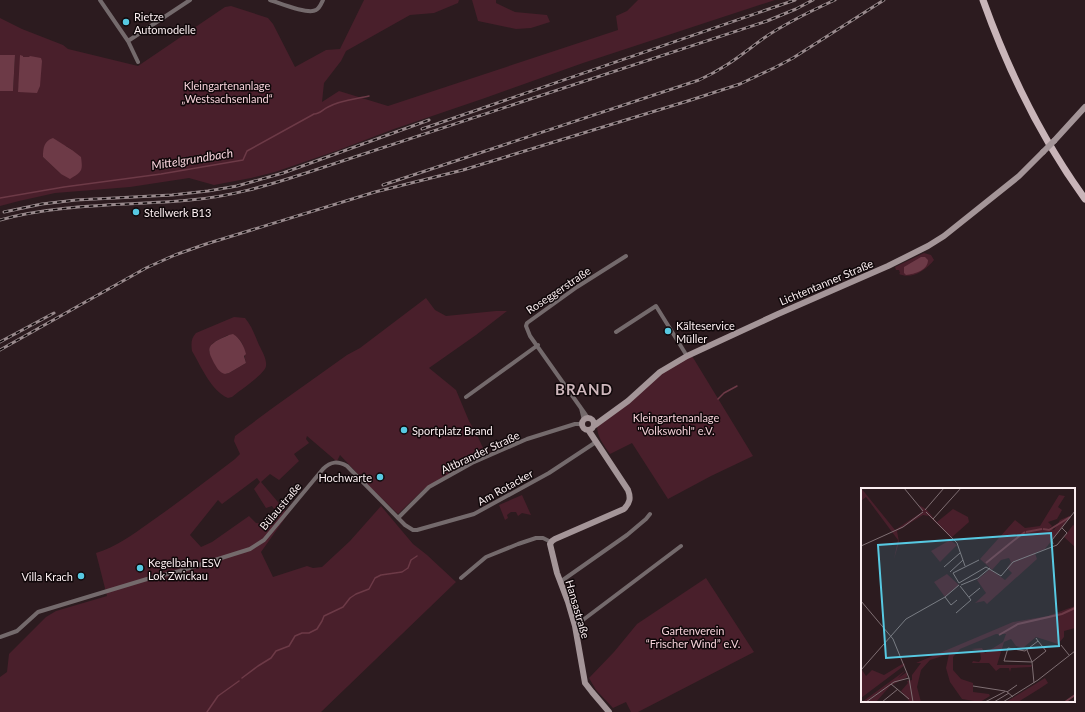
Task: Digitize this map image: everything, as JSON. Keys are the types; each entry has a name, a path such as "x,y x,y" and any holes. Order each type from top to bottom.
{"main road":[{"path":"983,0 1008,64 1035,119 1085,199"}],"street":[{"path":"100,0 128,41 138,62"},
{"path":"128,41 190,0"},
{"path":"270,0 308,12 315,11 319,8 323,0"},
{"name":"Lichtentanner Straße","path":"589,424 607,415 628,401 660,372 687,356 778,314 876,272 928,246 944,236 1019,176 1085,108"},
{"name":"Roseggerstraße","path":"589,424 581,408 538,345 527,332 526,323 577,287 626,256"},
{"path":"616,332 656,306 687,356"},
{"path":"466,396 538,345"},
{"name":"Altbrander Straße","path":"398,518 429,487 472,463 527,439 575,424 589,424"},
{"path":"461,578 486,557 536,538 543,538 551,542 554,539 619,511 629,503 630,496 628,490 596,442 589,424"},
{"name":"Am Rotacker","path":"413,530 474,514 549,473 596,442"},
{"name":"Bülaustraße","path":"0,637 17,631 38,612 250,549 264,540 323,469 328,464 333,462 341,463 347,466 405,525 413,530"},
{"path":"560,582 627,535 650,514"},
{"name":"Hansastraße","path":"551,542 552,554 575,626 586,683 609,712"},
{"path":"575,626 681,546"}],"green space":[{"name":"Kleingartenanlage „Westsachsenland“","path":"364,0 459,0 458,3 434,13 410,15 346,51 341,61 324,83 322,102 339,91 388,106 618,30 616,16 627,11 638,0 775,0 583,63 275,172 214,185 189,178 130,187 55,193 0,206 0,91 13,91 15,56 0,55 0,18 22,29 63,45 68,49 138,66 225,7 231,6 268,18 273,24 295,67 326,50 340,49","holes":["23,57 34,58 18,91","66,146 72,150 61,174 43,157"]},
{"path":"472,0 496,0 496,3 515,12 547,15 550,22 531,28 516,29 478,21"},
{"path":"924,253 931,255 934,260 923,270 914,275 904,276 899,274 899,270 896,270 895,267"},
{"path":"426,298 435,310 446,316 507,311 429,368 456,390 469,421 484,450 481,455 425,488 398,514 340,455 337,461 335,460 307,436 306,439 309,443 294,454 299,461 279,480 270,474 261,482 288,514 261,552 273,577 307,566 313,568 322,567 350,541 381,506 413,544 456,582 321,712 0,712 0,677 7,672 9,654 46,617 56,611 107,596 96,553 117,544 136,532 235,459 240,454 234,441 235,436 347,355 360,348","holes":["257,478 260,482 254,489 266,508 272,506 279,515 273,525 256,523 249,516 212,542 201,547 190,535 218,500 222,504"]},
{"path":"234,317 245,318 264,355 266,361 265,369 232,397 228,398 222,395 216,390 203,371 192,351 192,341 196,333","holes":["228,335 233,335 242,343 246,363 225,374 209,352 213,343"]},
{"name":"Kleingartenanlage \"Volkswohl\" e.V.","path":"692,356 753,456 668,499 632,443 610,454 599,437 597,425 660,373"},
{"path":"522,495 531,515 522,513 518,516 516,512 511,512 507,515 508,518 505,520 499,505"},
{"name":"Gartenverein “Frischer Wind” e.V.","path":"706,578 754,652 638,712 631,712 626,702 613,708 596,690 589,678 614,652 637,624"}],"shaded area":[{"path":"0,55 15,55 13,91 0,91"},
{"path":"20,55 23,57 30,56 41,58 40,86 37,93 18,92"},
{"path":"53,138 81,157 81,171 70,179 61,174 43,157 45,145 50,139"},
{"path":"921,257 925,257 928,260 926,266 913,274 906,275 904,273 904,267"},
{"path":"233,334 243,345 246,354 244,356 246,363 225,374 216,367 209,350 211,345 218,340"}],"waterway":[{"name":"Mittelgrundbach","path":"0,198 243,160 247,151 314,114 338,103 369,96"},
{"path":"718,399 724,393 737,386"},
{"path":"242,678 271,658 276,651 289,646 295,636 302,633 309,633 317,629 324,616 343,607 350,598 356,594 369,589 375,578 381,575 402,572 408,568 411,560 417,556"},
{"path":"207,712 218,696 239,681"}],"railway":[{"path":"422,129 795,0"},
{"path":"0,220 71,208 205,199 261,187 767,21 813,0"},
{"path":"383,185 699,80 726,66 781,27 835,0"},
{"path":"0,350 146,268 175,255 375,192 463,170 740,84 793,58 884,0"},
{"path":"4,212 42,204 76,200 172,195 237,186 283,173 429,120"},
{"path":"0,342 54,313"}],"place":[{"name":"Rietze Automodelle","path":"126,22"},
{"name":"Stellwerk B13","path":"136,212"},
{"name":"Kälteservice Müller","path":"668,331"},
{"name":"Sportplatz Brand","path":"404,430"},
{"name":"Hochwarte","path":"380,477"},
{"name":"Kegelbahn ESV Lok Zwickau","path":"140,568"},
{"name":"Villa Krach","path":"81,576"}],"district":[{"name":"BRAND","path":"584,389"}]}
